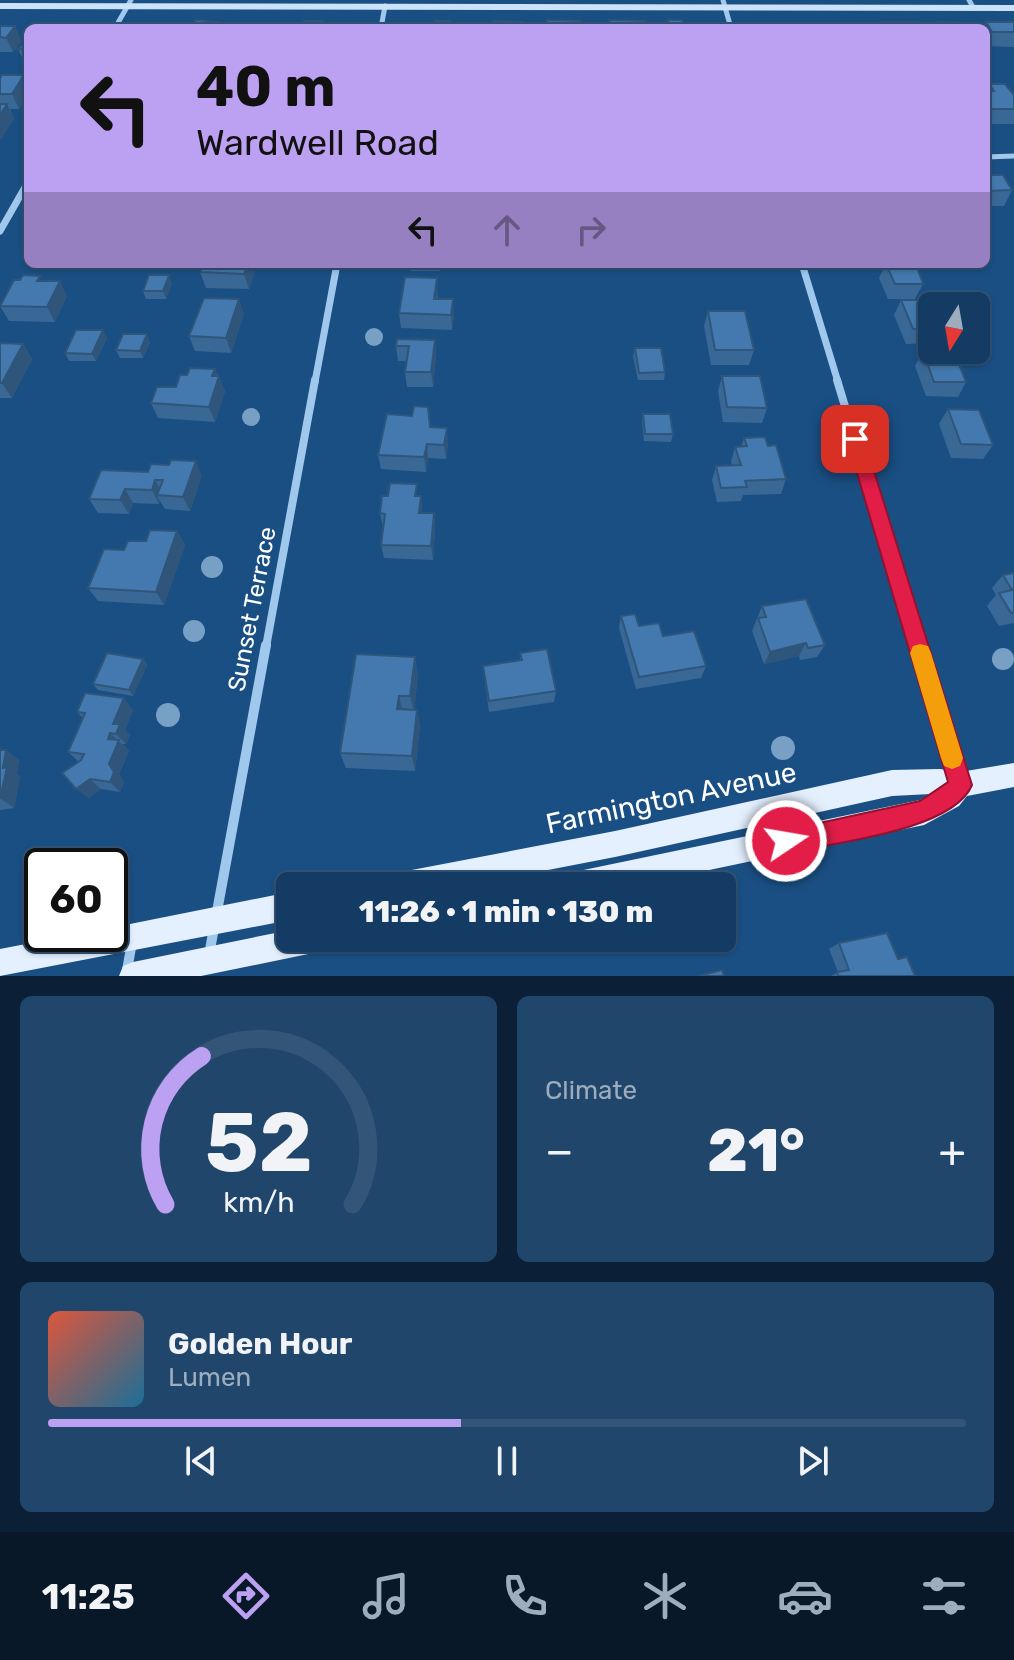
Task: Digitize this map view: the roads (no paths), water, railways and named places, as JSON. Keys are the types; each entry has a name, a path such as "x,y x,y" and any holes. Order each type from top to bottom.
{"main road":[{"path":"0,6 129,3 385,6 971,4 1014,8"},
{"name":"Farmington Avenue","path":"469,872 615,844 892,783 940,781 960,785 1014,775"},
{"name":"Farmington Avenue","path":"636,872 924,812 950,797 960,785"},
{"path":"0,963 276,909"},
{"path":"133,976 276,947"}],"street":[{"path":"117,24 129,3"},
{"path":"725,4 730,24"},
{"path":"382,24 385,6"},
{"path":"990,157 1014,156"},
{"path":"0,231 24,189"},
{"name":"Sunset Terrace","path":"208,961 336,268"},
{"path":"803,268 960,785"},
{"path":"126,976 132,938"}]}
